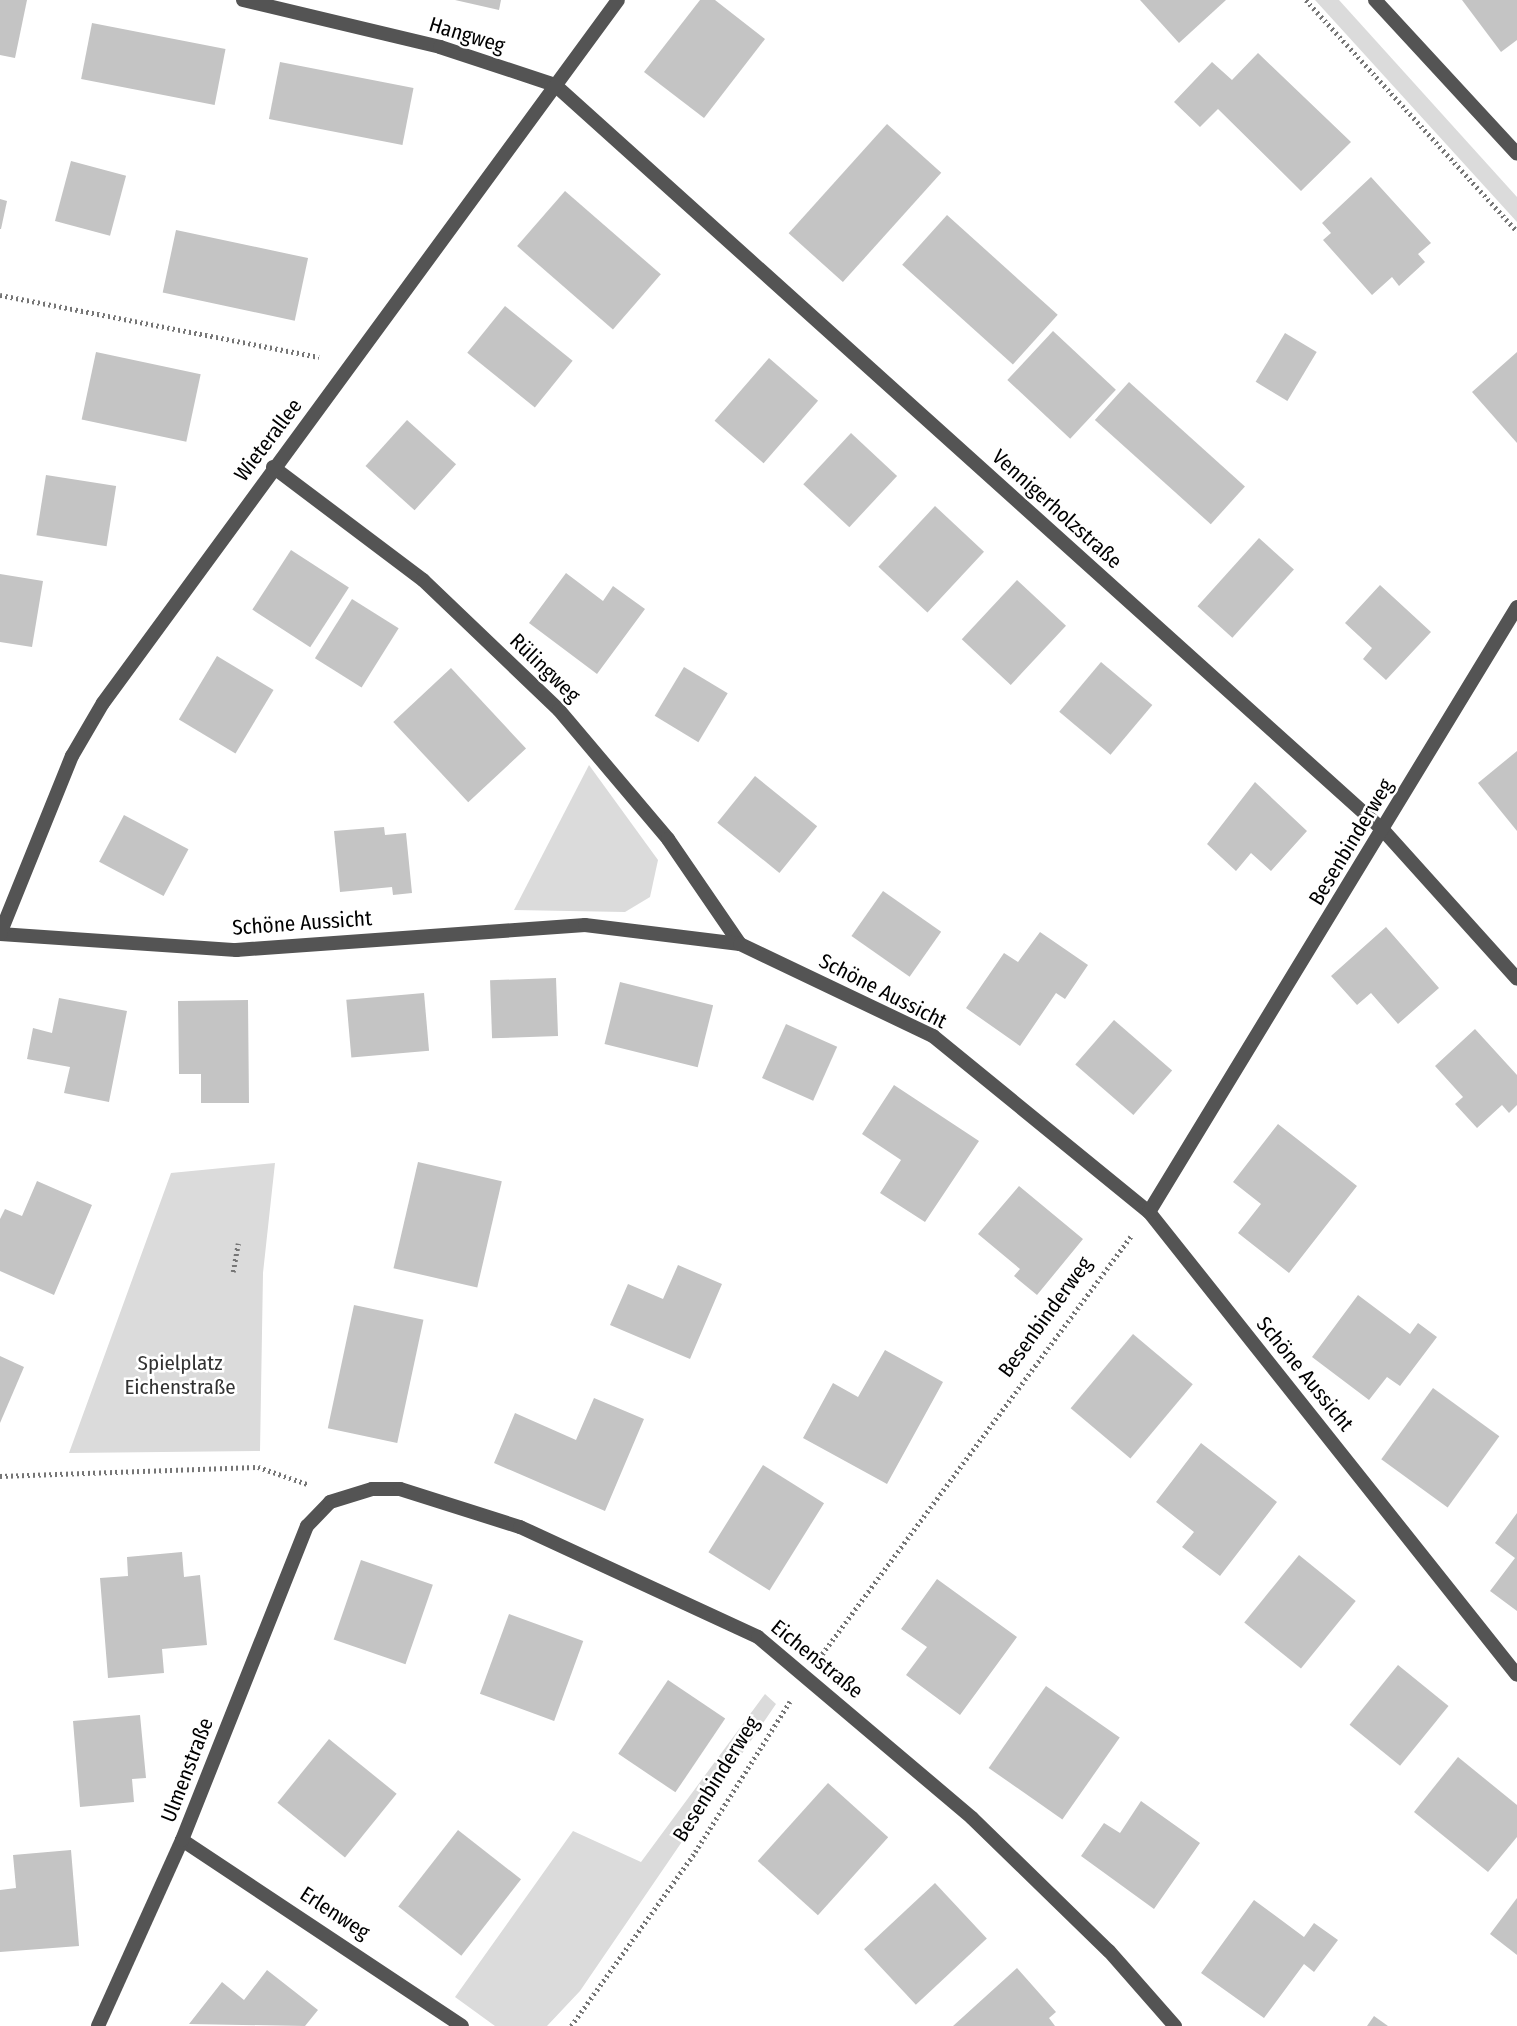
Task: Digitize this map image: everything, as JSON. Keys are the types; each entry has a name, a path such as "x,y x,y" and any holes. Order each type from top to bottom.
{"street":[{"name":"Hangweg","path":"243,0 440,47 555,85"},
{"name":"Wieterallee","path":"0,934 72,756 103,703 273,467 618,0"},
{"path":"1375,0 1517,154"},
{"name":"Vennigerholzstraße","path":"555,85 1383,830 1517,979"},
{"name":"Rülingweg","path":"273,467 423,580 559,710 668,839 740,944"},
{"name":"Besenbinderweg","path":"1149,1212 1517,607"},
{"name":"Schöne Aussicht","path":"0,934 236,950 585,925 740,944 933,1036 1149,1212 1517,1675"},
{"name":"Eichenstraße","path":"307,1526 330,1502 372,1489 400,1489 520,1527 758,1637 972,1818 1175,2026"},
{"name":"Ulmenstraße","path":"98,2026 182,1840 307,1526"},
{"name":"Erlenweg","path":"182,1840 462,2026"}],"path":[{"path":"1307,0 1517,232"},
{"path":"0,295 351,364"},
{"name":"Besenbinderweg","path":"570,2026 695,1852 806,1676 1149,1212"},
{"path":"233,1272 238,1243"},
{"path":"0,1476 258,1467 305,1483 330,1502"}],"green space":[{"path":"1315,0 1339,0 1517,197 1517,222"},
{"path":"589,765 658,860 650,897 625,912 514,910"},
{"name":"Spielplatz Eichenstraße","path":"275,1163 263,1273 260,1451 69,1453 171,1173"},
{"path":"765,1694 776,1704 580,1991 547,2026 495,2026 455,1997 573,1831 641,1862"}],"building":[{"path":"0,0 27,0 15,58 0,55"},
{"path":"455,0 501,0 499,10"},
{"path":"700,0 715,0 765,39 704,118 644,72"},
{"path":"1140,0 1226,0 1179,43"},
{"path":"1462,0 1517,0 1517,40 1501,52"},
{"path":"92,23 226,49 215,105 81,79"},
{"path":"1258,53 1351,142 1301,191 1218,109 1200,127 1174,102 1212,62 1232,80"},
{"path":"280,62 414,88 402,145 269,119"},
{"path":"887,124 941,173 843,282 789,233"},
{"path":"71,161 126,176 110,236 55,221"},
{"path":"1371,177 1431,243 1418,254 1425,262 1399,286 1392,277 1372,295 1323,240 1331,233 1322,223"},
{"path":"565,191 661,274 613,329 517,246"},
{"path":"0,199 7,201 1,229 0,229"},
{"path":"947,215 1058,315 1013,364 902,265"},
{"path":"176,230 308,258 295,321 163,293"},
{"path":"505,306 573,361 535,407 467,353"},
{"path":"1053,331 1116,390 1070,439 1007,380"},
{"path":"1285,333 1317,352 1287,401 1256,382"},
{"path":"96,352 201,374 186,442 82,419"},
{"path":"1517,352 1517,443 1472,392"},
{"path":"769,358 818,401 764,463 715,421"},
{"path":"1129,382 1245,486 1211,524 1095,420"},
{"path":"407,420 456,464 415,510 366,466"},
{"path":"851,433 897,476 849,527 803,484"},
{"path":"46,475 116,486 107,546 36,535"},
{"path":"935,506 984,552 927,612 878,567"},
{"path":"1259,538 1294,569 1232,638 1197,606"},
{"path":"291,550 349,588 310,647 252,610"},
{"path":"566,573 603,601 613,586 645,609 597,674 529,623"},
{"path":"0,574 43,581 32,647 0,642"},
{"path":"1017,580 1066,626 1011,685 962,639"},
{"path":"1380,585 1431,632 1386,680 1363,659 1372,648 1345,623"},
{"path":"352,599 399,628 362,688 315,658"},
{"path":"217,656 274,690 235,753 179,719"},
{"path":"1101,662 1152,705 1111,755 1059,712"},
{"path":"684,667 728,693 698,742 655,716"},
{"path":"451,668 526,748 468,802 393,722"},
{"path":"1517,751 1517,831 1478,783"},
{"path":"755,776 817,826 779,873 717,823"},
{"path":"1255,782 1307,831 1271,871 1251,853 1236,871 1207,844"},
{"path":"124,815 188,849 164,896 99,862"},
{"path":"384,827 385,835 406,833 412,893 393,895 392,887 340,892 334,831"},
{"path":"883,891 941,932 910,977 851,936"},
{"path":"1386,927 1439,988 1398,1024 1371,993 1357,1005 1331,976"},
{"path":"1040,932 1088,965 1065,999 1056,993 1020,1046 966,1008 1004,953 1018,962"},
{"path":"556,978 558,1036 492,1038 490,980"},
{"path":"620,982 713,1005 698,1067 605,1044"},
{"path":"424,993 429,1051 351,1058 346,1000"},
{"path":"59,998 127,1011 109,1102 64,1093 70,1067 27,1059 33,1028 52,1033"},
{"path":"248,1000 249,1103 201,1103 201,1074 179,1074 178,1001"},
{"path":"1114,1020 1172,1071 1133,1115 1075,1065"},
{"path":"786,1024 837,1047 813,1101 762,1078"},
{"path":"1475,1029 1517,1075 1517,1105 1509,1113 1502,1105 1477,1128 1455,1104 1463,1097 1435,1066"},
{"path":"894,1085 979,1141 925,1222 880,1193 901,1160 862,1134"},
{"path":"1278,1124 1357,1186 1289,1273 1238,1233 1261,1204 1233,1182"},
{"path":"418,1162 502,1181 477,1288 393,1268"},
{"path":"37,1181 92,1205 54,1295 0,1271 0,1219 5,1209 22,1216"},
{"path":"1019,1186 1083,1239 1037,1295 1014,1276 1020,1269 978,1234"},
{"path":"678,1265 722,1284 690,1359 610,1325 628,1284 663,1299"},
{"path":"1358,1295 1410,1334 1418,1323 1437,1337 1400,1386 1387,1377 1369,1400 1312,1357"},
{"path":"354,1305 423,1320 397,1443 328,1428"},
{"path":"1133,1334 1193,1384 1130,1458 1071,1408"},
{"path":"885,1350 943,1382 887,1484 803,1438 833,1383 858,1397"},
{"path":"0,1356 24,1367 0,1423"},
{"path":"1433,1388 1499,1436 1448,1507 1381,1459"},
{"path":"594,1398 644,1419 605,1511 494,1463 515,1413 576,1440"},
{"path":"1201,1443 1277,1502 1220,1576 1182,1547 1194,1532 1156,1502"},
{"path":"763,1465 824,1503 769,1591 708,1552"},
{"path":"1517,1513 1517,1611 1490,1591 1515,1558 1495,1543"},
{"path":"182,1552 184,1577 200,1575 207,1645 162,1649 164,1673 108,1678 100,1578 128,1576 127,1557"},
{"path":"1299,1555 1356,1601 1301,1669 1244,1623"},
{"path":"361,1560 433,1585 406,1664 334,1639"},
{"path":"937,1579 1017,1637 960,1715 906,1675 927,1647 901,1629"},
{"path":"509,1614 583,1641 554,1721 480,1694"},
{"path":"1398,1665 1449,1706 1400,1766 1350,1725"},
{"path":"668,1680 725,1719 675,1792 618,1754"},
{"path":"1046,1686 1120,1738 1062,1820 989,1768"},
{"path":"140,1715 146,1778 132,1779 134,1802 80,1807 73,1721"},
{"path":"329,1739 397,1794 345,1857 277,1803"},
{"path":"1458,1757 1517,1805 1517,1837 1488,1872 1414,1812"},
{"path":"828,1783 888,1837 818,1915 758,1861"},
{"path":"1141,1801 1200,1843 1154,1909 1081,1856 1104,1823 1120,1833"},
{"path":"458,1830 521,1879 461,1956 398,1906"},
{"path":"71,1850 79,1946 0,1952 0,1890 16,1888 13,1855"},
{"path":"935,1883 987,1939 916,2005 864,1949"},
{"path":"1517,1898 1517,1955 1490,1934"},
{"path":"1254,1900 1304,1937 1314,1923 1338,1940 1314,1972 1304,1964 1264,2018 1201,1973"},
{"path":"1017,1968 1056,2012 1049,2018 1055,2026 953,2026"},
{"path":"267,1970 318,2010 305,2026 189,2024 222,1982 244,2000"},
{"path":"1374,2016 1388,2026 1367,2026"}]}
